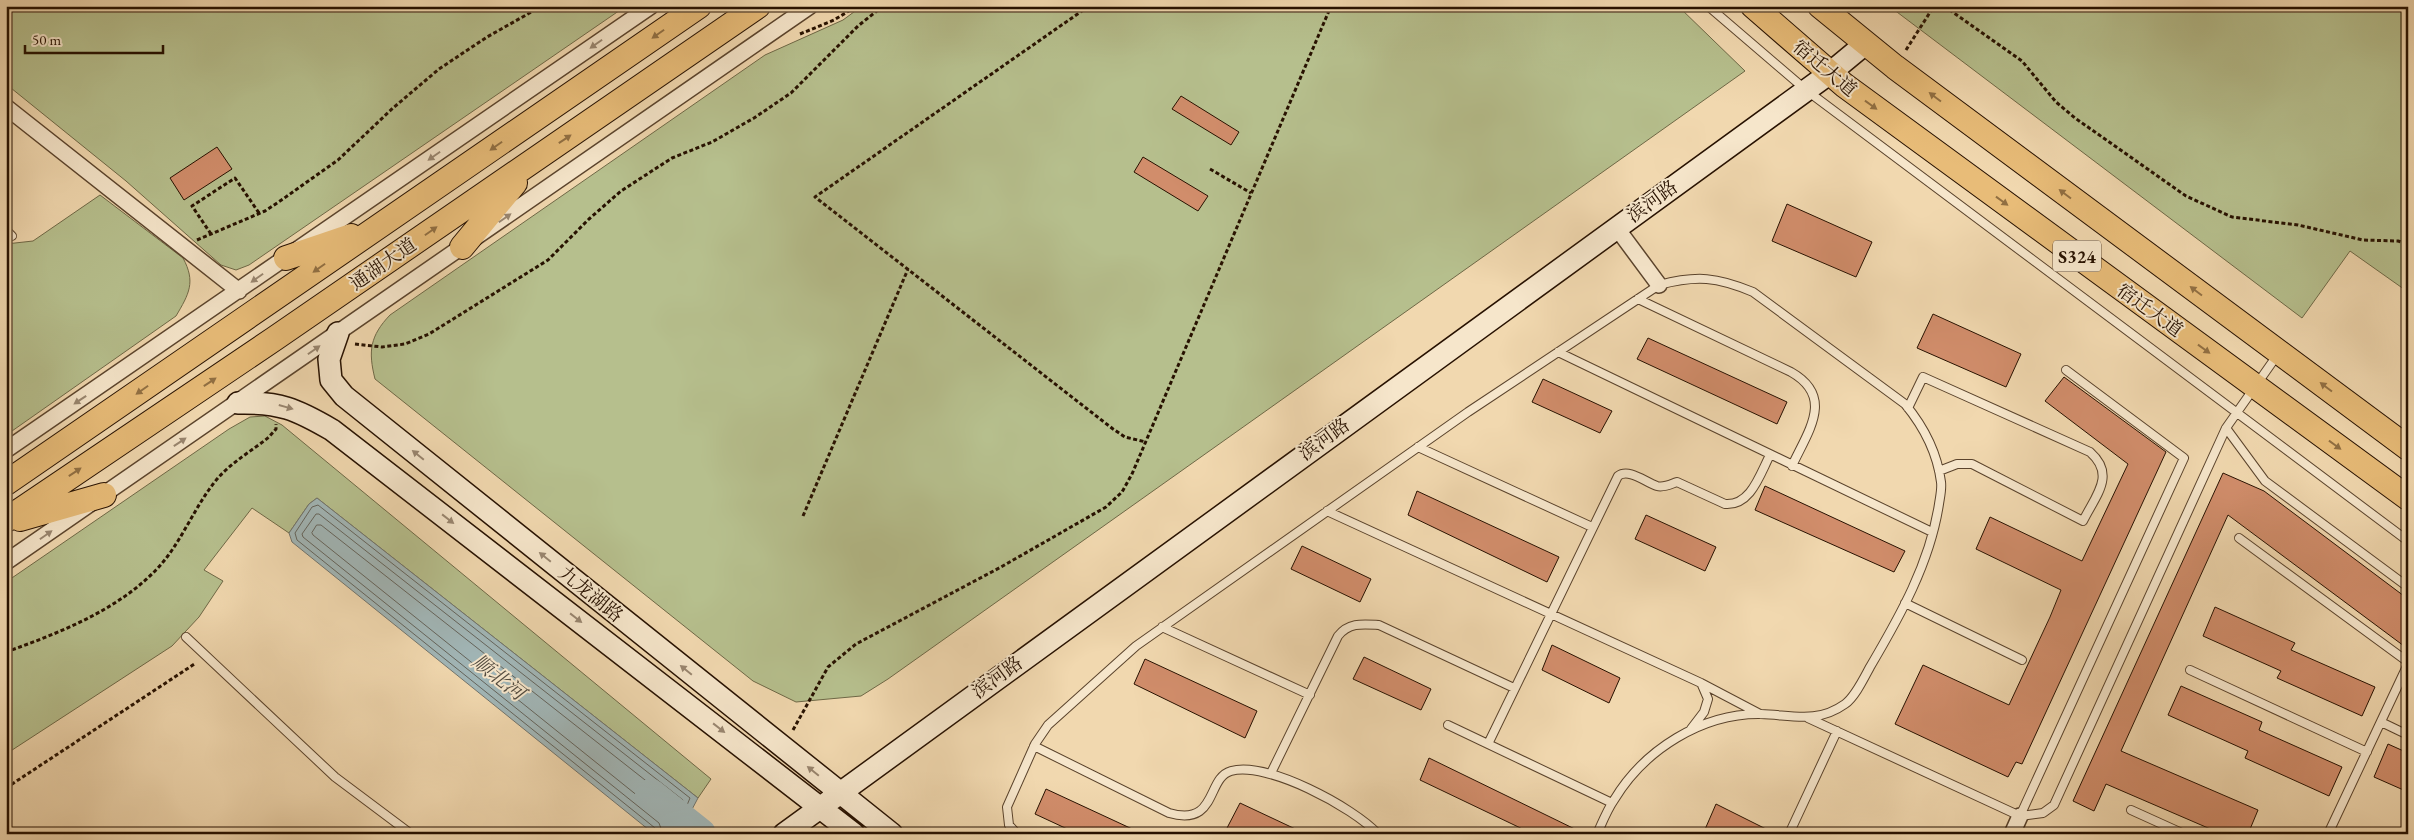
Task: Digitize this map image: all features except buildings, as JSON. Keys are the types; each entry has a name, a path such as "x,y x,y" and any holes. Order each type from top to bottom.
{"main road":[{"name":"通湖大道","path":"6,483 699,6"},
{"name":"通湖大道","path":"6,521 758,6"},
{"name":"宿迁大道","path":"1753,6 1830,73 2408,498"},
{"name":"S324","path":"1820,6 1895,68 2408,448"},
{"path":"462,247 532,162"},
{"path":"286,258 381,225"},
{"path":"6,521 104,495"}],"street":[{"path":"6,450 651,6"},
{"path":"6,562 238,403 344,339 462,247 810,6"},
{"name":"滨河路","path":"784,834 819,806 1830,73 1865,44"},
{"path":"6,107 238,291"},
{"path":"1616,227 1660,285"},
{"name":"九龙湖路","path":"344,339 330,359 331,380 344,396 892,834"},
{"name":"九龙湖路","path":"238,403 279,405 306,415 332,430 854,834"},
{"path":"2012,834 2020,816"}],"lane":[{"path":"1708,6 1806,90 2408,541"},
{"path":"1017,834 1009,825 1006,816 1007,807 1034,746 1048,726 1136,646 1418,447 1558,352 1660,285 1685,278 1707,277 1731,283 1753,292 1908,408 1924,428 1935,453 1942,484 1932,532 1905,603 1880,649 1846,703 1832,711 1808,718"},
{"path":"1638,299 1791,372 1809,384 1816,403 1814,417 1792,466"},
{"path":"1558,352 1932,532"},
{"path":"1690,730 1734,717 1760,714 1808,718 2020,816 2043,813 2054,805 2062,792 2226,428 2279,352"},
{"path":"2020,816 2184,458 2066,370"},
{"path":"1908,408 1923,377 2090,452 2100,461 2104,473 2103,483 2083,521 1972,464 1957,464 1939,471"},
{"path":"2226,428 2265,482 2408,587"},
{"path":"1418,447 1592,527"},
{"path":"1488,744 1613,483 1622,473 1628,473 1657,486 1677,482 1725,504 1732,505 1739,503 1752,490 1770,455"},
{"path":"1327,511 1701,683 1760,714"},
{"path":"2239,538 2408,663 2328,834"},
{"path":"1905,603 2022,660"},
{"path":"1271,773 1338,636 1343,630 1360,624 1379,625 1514,688"},
{"path":"1162,627 1310,695"},
{"path":"186,637 335,777 411,834"},
{"path":"2190,670 2367,752"},
{"path":"1597,834 1612,803 1629,778 1649,758 1690,730 1704,712 1708,699 1701,683"},
{"path":"2381,722 2408,735"},
{"path":"1448,725 1612,803"},
{"path":"1789,834 1836,731"},
{"path":"1034,746 1168,813 1178,816 1198,813 1229,771 1242,770 1271,773 1346,807 1366,821 1378,834"},
{"path":"2131,810 2184,834"}],"path":[{"path":"182,246 259,214 283,200 338,160 393,108 439,69 534,8 542,6"},
{"path":"344,339 382,347 405,344 429,334 548,260 588,219 621,191 672,158 712,142 754,118 791,93 858,26 884,6"},
{"path":"1090,6 815,197 1113,429 1126,436 1146,442"},
{"path":"783,747 828,667 856,644 1001,567 1106,507 1122,492 1146,442 1331,6"},
{"path":"1895,68 1934,6"},
{"path":"1944,6 2022,61 2056,102 2075,118 2186,196 2232,217 2298,224 2363,240 2398,241 2408,244"},
{"path":"1210,169 1251,193"},
{"path":"211,234 192,206 235,178 259,214"},
{"path":"803,516 908,269"},
{"path":"6,652 66,629 98,613 156,571 175,548 219,477 276,430 279,405"},
{"path":"6,788 207,656"}],"green space":[{"path":"6,6 626,6 249,265 236,270 221,265 126,181 6,84"},
{"path":"862,6 1678,6 1745,71 888,679 861,696 796,702 753,681 375,379 371,352 378,330 390,315 765,55 843,20"},
{"path":"1889,6 2408,6 2408,292 2350,251 2302,318"},
{"path":"100,195 183,258 190,281 187,294 176,316 12,431 6,430 6,244 33,241"},
{"path":"265,416 282,425 711,779 698,798 317,498 309,504 289,533 252,508 204,570 223,581 199,617 172,646 6,754 6,582 229,429 250,417"}],"water":[{"path":"317,498 698,798 679,834 654,834 292,542 289,533 309,504"}],"waterway":[{"name":"顺北河","path":"651,795 700,834"}]}
